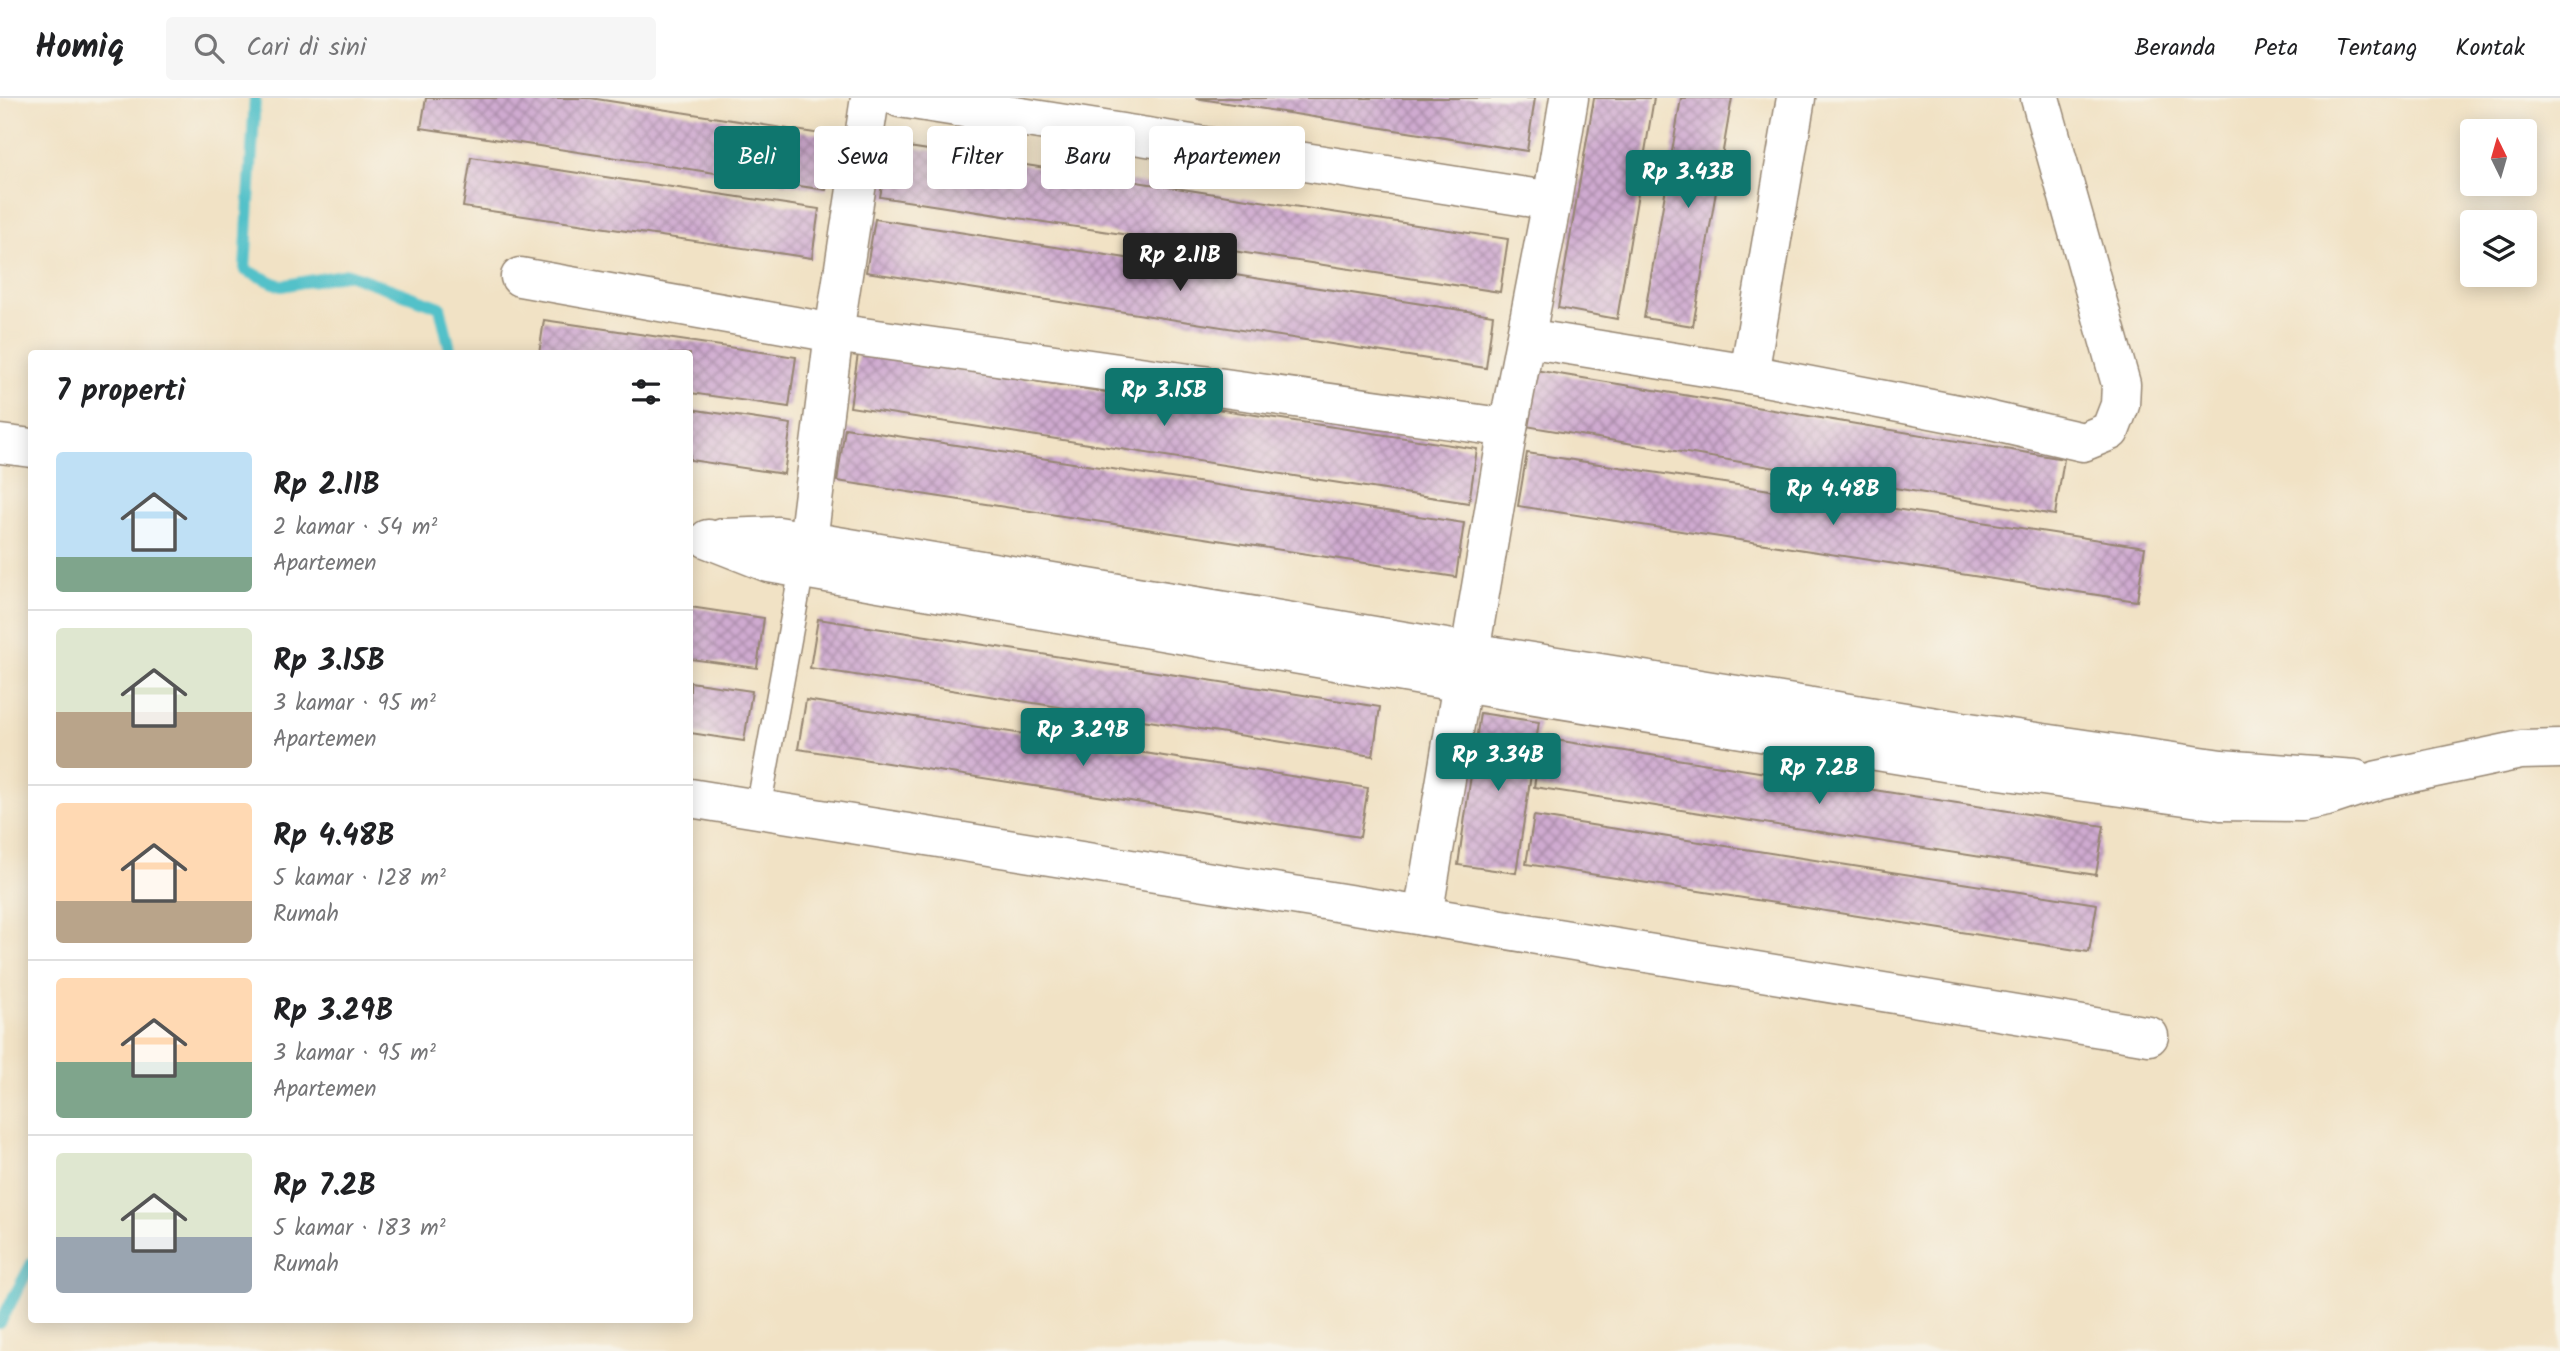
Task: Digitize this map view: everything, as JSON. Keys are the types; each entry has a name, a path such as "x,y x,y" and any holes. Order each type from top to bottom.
{"street":[{"path":"805,555 834,333 870,98"},
{"path":"900,98 1552,201"},
{"path":"1423,916 1569,98"},
{"path":"1749,374 1796,98"},
{"path":"1526,338 1749,374 1978,418 2084,442 2110,431 2120,405 2121,384 2040,98"},
{"path":"520,277 834,333 1508,428"},
{"path":"0,444 28,448"},
{"path":"699,538 769,563 805,555 1466,668 1950,763 2221,802 2302,802 2327,797 2378,780 2521,750 2560,749"},
{"path":"693,799 2149,1037"}],"lane":[{"path":"758,810 805,555"}],"building":[{"path":"426,98 590,98 770,126 714,126 714,173 421,128"},
{"path":"1195,98 1535,98 1527,151"},
{"path":"1594,98 1654,98 1617,319 1558,308"},
{"path":"1681,98 1732,98 1693,326 1644,318"},
{"path":"800,131 814,133 814,188 800,186"},
{"path":"913,148 927,150 927,189 1027,189 1027,165 1041,167 1041,189 1135,189 1135,182 1149,184 1149,189 1182,189 1508,239 1500,292 880,197 881,189 913,189"},
{"path":"471,157 819,209 812,258 463,207"},
{"path":"875,219 1493,315 1486,368 866,272"},
{"path":"544,320 796,357 789,407 693,393 693,350 540,350"},
{"path":"858,354 1477,449 1469,503 850,407"},
{"path":"1535,370 2064,459 2055,515 1526,426"},
{"path":"693,409 791,424 784,474 693,460"},
{"path":"845,428 1464,523 1456,577 837,481"},
{"path":"1527,453 2145,547 2137,601 1518,506"},
{"path":"693,607 764,618 757,668 693,659"},
{"path":"818,619 1380,707 1373,756 810,668"},
{"path":"693,682 752,691 744,741 693,733"},
{"path":"806,700 1368,788 1360,837 798,749"},
{"path":"1480,713 1539,722 1516,873 1458,865"},
{"path":"1542,738 2104,826 2096,875 1534,787"},
{"path":"1534,816 2097,904 2089,952 1526,864"}],"waterway":[{"path":"255,98 245,270 281,286 348,274 440,307 449,350"},
{"path":"0,1323 28,1270"}]}
